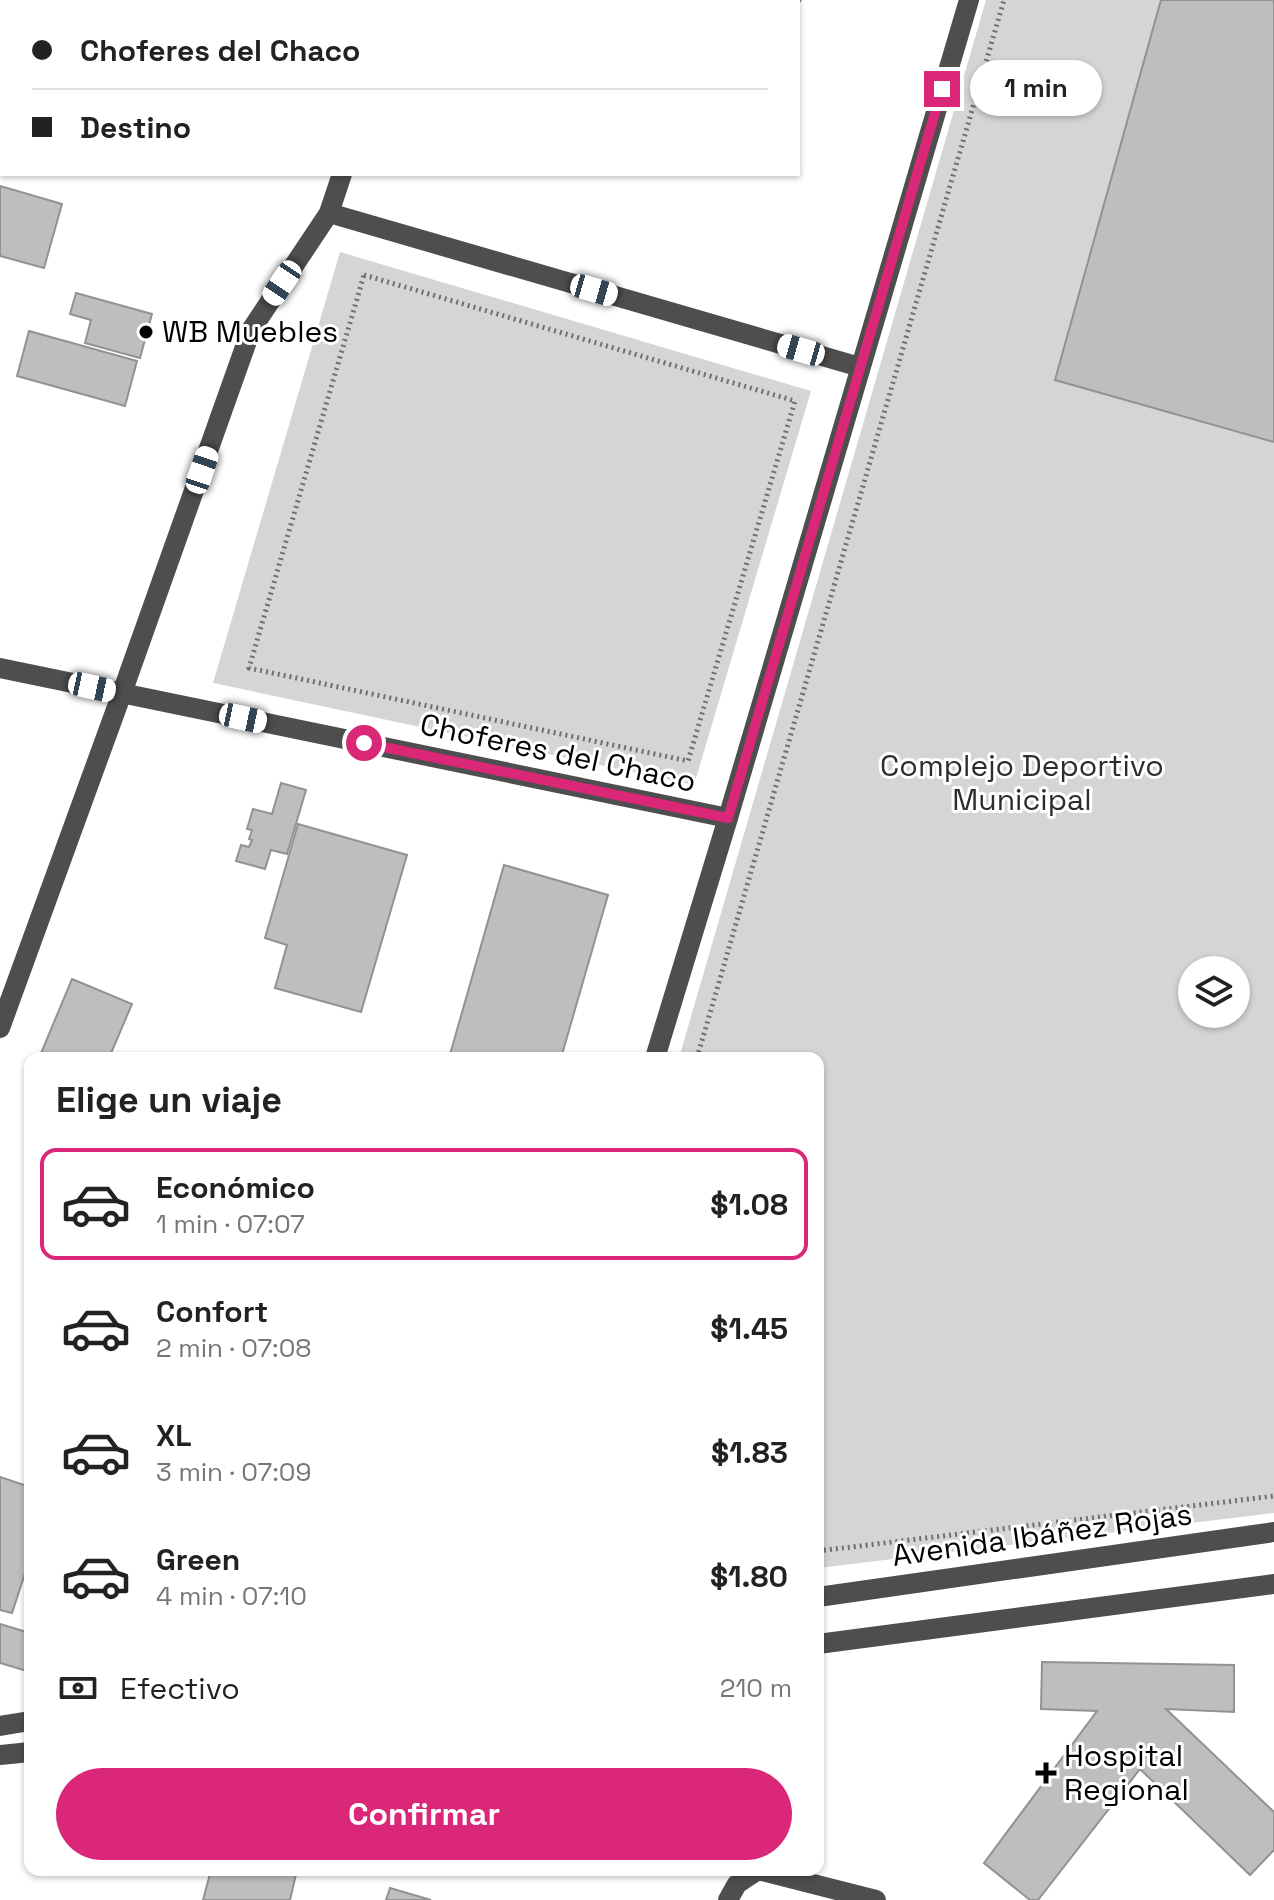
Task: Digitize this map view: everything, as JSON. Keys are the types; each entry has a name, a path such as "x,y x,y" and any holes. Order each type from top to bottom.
{"street":[{"path":"657,1052 969,0"},
{"path":"0,1028 251,330 329,213 341,176"},
{"path":"329,213 860,367"},
{"name":"Choferes del Chaco","path":"0,668 728,818"},
{"name":"Avenida Ibáñez Rojas","path":"824,1596 1274,1532"},
{"path":"824,1643 1274,1584"},
{"path":"0,1726 24,1722"},
{"path":"0,1755 24,1753"},
{"path":"728,1900 737,1884 749,1876"},
{"path":"782,1876 876,1900"}],"path":[{"path":"699,1052 1004,0"},
{"path":"364,275 795,401 688,761 249,668 364,275"},
{"path":"824,1550 1274,1496"}],"green space":[{"name":"Complejo Deportivo Municipal","path":"986,0 1274,0 1274,1513 824,1567 824,1052 681,1052"},
{"path":"340,252 811,391 694,785 213,683"}],"building":[{"path":"1161,0 1274,0 1274,442 1055,380"},
{"path":"0,186 62,204 44,268 0,256"},
{"path":"76,293 152,314 140,358 85,343 91,320 70,314"},
{"path":"29,331 137,361 125,406 17,376"},
{"path":"281,783 306,790 287,854 271,850 265,869 236,861 241,845 249,847 252,840 249,839 252,830 247,829 253,809 272,814"},
{"path":"298,824 407,855 361,1012 275,988 287,945 265,938"},
{"path":"504,865 608,895 563,1052 451,1052"},
{"path":"72,979 132,1004 112,1052 42,1052"},
{"path":"0,1477 24,1485 24,1576 12,1613 0,1610"},
{"path":"0,1624 24,1631 24,1670 0,1663"},
{"path":"1042,1662 1234,1665 1234,1712 1166,1709 1274,1812 1274,1850 1250,1875 1140,1769 1038,1900 1030,1900 984,1863 1097,1711 1041,1709"},
{"path":"209,1876 296,1876 290,1900 203,1900"},
{"path":"390,1888 431,1900 386,1900"}],"place":[{"name":"WB Muebles","path":"146,332"},
{"name":"Hospital Regional","path":"1046,1773"}],"route":[{"path":"364,743 728,818 942,89"}]}
